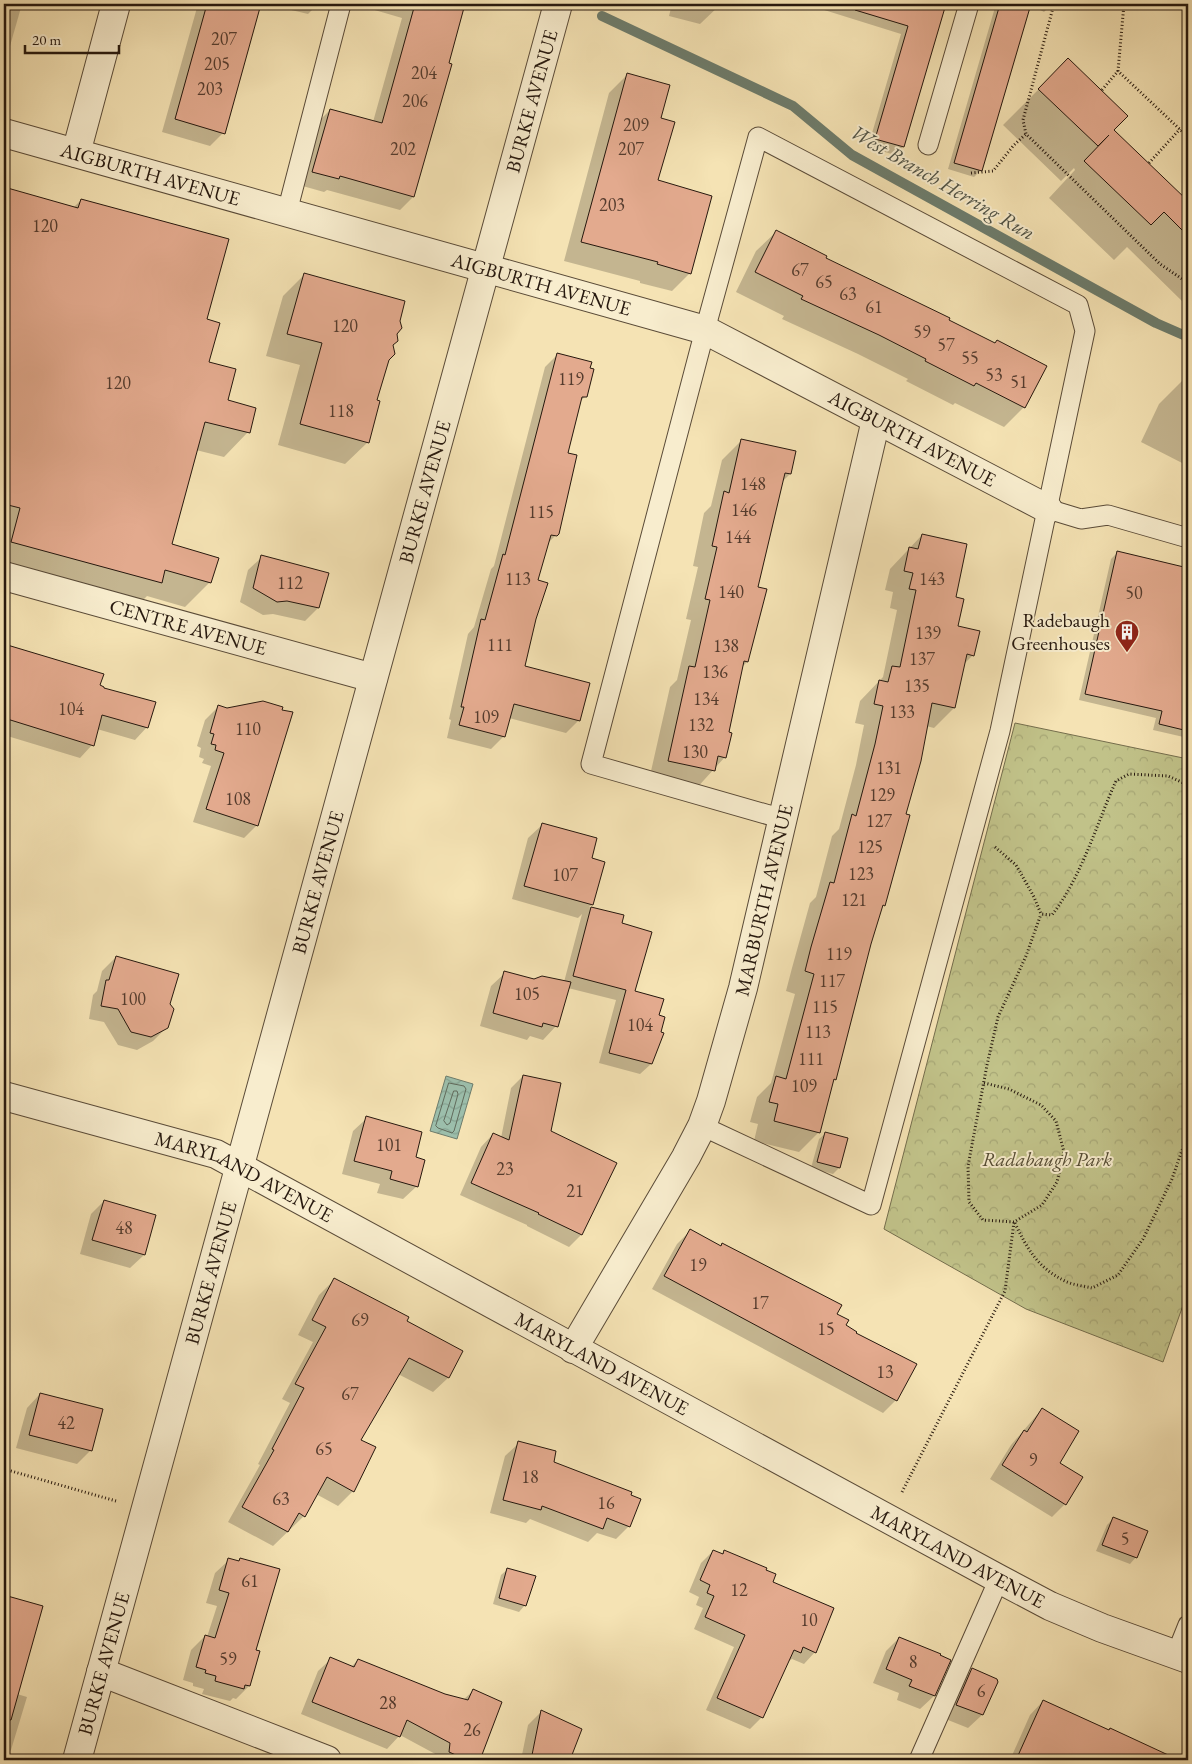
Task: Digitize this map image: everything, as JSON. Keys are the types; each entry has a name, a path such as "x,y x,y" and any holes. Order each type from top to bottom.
{"street":[{"path":"76,153 116,4"},
{"name":"BURKE AVENUE","path":"77,1760 558,4"},
{"name":"AIGBURTH AVENUE","path":"4,133 705,330 1048,508"},
{"name":"MARBURTH AVENUE","path":"573,1349 702,1126 720,1073 743,988 876,420"},
{"name":"CENTRE AVENUE","path":"4,576 373,678"},
{"name":"MARYLAND AVENUE","path":"4,1096 216,1154 1050,1606 1102,1628 1182,1657"},
{"path":"101,1672 327,1760"}],"lane":[{"path":"287,212 341,4"},
{"path":"928,145 969,4"},
{"path":"702,1126 870,1205 1000,731 1085,331 1078,305 758,137 705,330 591,764 783,819"},
{"path":"1048,508 1081,519 1108,515 1188,538"},
{"path":"919,1760 999,1579"},
{"path":"1182,1657 1188,1625"}],"path":[{"path":"1054,4 1023,120 1026,134 1160,264 1188,283"},
{"path":"1102,90 1118,71 1124,4"},
{"path":"1118,71 1188,137"},
{"path":"1149,163 1180,129"},
{"path":"971,173 994,171 1014,144 1026,134"},
{"path":"1041,914 1052,916 1062,903 1116,781 1129,774 1168,776 1188,785"},
{"path":"973,828 1016,865 1041,914 1026,956 998,1017 984,1083 968,1166 969,1202 983,1220 1014,1222 1042,1205 1057,1182 1064,1152 1056,1121 1041,1105 1009,1089 984,1083"},
{"path":"1014,1222 1026,1247 1041,1266 1066,1282 1092,1288 1118,1275 1143,1239 1172,1179 1188,1133"},
{"path":"887,1519 1005,1292 1014,1222"},
{"path":"4,1454 10,1456 5,1470 120,1502"}],"green space":[{"name":"Radabaugh Park","path":"1015,723 1188,759 1188,1291 1163,1362 1026,1309 884,1229"}],"water":[{"path":"446,1076 473,1084 457,1139 430,1131"}],"building":[{"path":"207,4 261,4 225,134 175,119"},
{"path":"415,4 465,4 449,63 452,64 414,197 340,176 339,179 312,172 330,109 382,123"},
{"path":"856,4 946,4 904,147 875,139 908,26 855,10"},
{"path":"1000,4 1031,4 982,171 954,163"},
{"path":"1068,58 1128,116 1114,130 1188,201 1188,236 1164,212 1151,225 1084,161 1109,135 1098,146 1038,89"},
{"path":"627,73 670,85 661,118 675,122 658,180 712,196 691,274 657,264 658,262 581,242"},
{"path":"4,187 78,208 81,199 229,239 207,319 220,323 209,362 236,369 228,400 256,408 250,433 205,422 172,544 219,558 211,583 165,570 162,583 11,542 20,508 4,504"},
{"path":"776,230 827,256 826,258 950,318 949,320 995,343 997,340 1047,366 1025,408 976,383 974,386 879,335 801,299 803,296 755,272"},
{"path":"304,273 405,301 400,321 402,328 397,334 398,341 393,345 395,354 389,360 377,400 380,401 369,443 300,424 322,343 287,334"},
{"path":"557,353 592,362 590,368 594,369 587,397 582,397 568,453 577,455 559,534 557,536 551,535 538,580 548,583 536,619 525,666 590,683 580,721 514,704 505,737 459,725 464,707 461,707 481,619 485,620 503,554 505,555"},
{"path":"741,439 796,451 791,474 785,473 758,587 767,589 748,662 744,661 729,732 732,733 726,758 718,756 715,771 668,761 689,666 695,667 710,600 705,599 717,547 712,546 724,491 729,493"},
{"path":"922,534 967,544 956,597 964,599 958,626 980,631 974,656 967,654 955,708 932,703 921,761 906,814 910,815 885,906 883,905 871,944 836,1080 834,1079 820,1133 774,1121 778,1104 769,1102 776,1076 786,1079 814,974 805,971 811,947 830,882 834,883 852,814 856,816 875,744 883,706 874,704 879,680 888,682 892,666 900,667 916,590 909,589 913,573 904,571 909,547 918,549"},
{"name":"Radebaugh Greenhouses","path":"1117,551 1188,568 1188,731 1159,724 1162,711 1085,694"},
{"path":"261,555 329,573 319,608 287,601 277,602 253,588"},
{"path":"4,644 104,674 100,685 104,688 156,702 148,728 102,715 94,746 4,718"},
{"path":"263,701 283,707 282,710 293,712 258,826 206,809 224,753 215,750 216,745 211,744 214,734 210,733 218,705 227,708"},
{"path":"542,823 597,838 592,858 605,862 593,905 524,886"},
{"path":"591,907 624,915 622,923 652,932 635,991 664,999 659,1015 665,1017 661,1032 664,1033 652,1064 609,1053 626,990 573,976"},
{"path":"116,956 179,974 170,1004 174,1009 168,1028 151,1037 131,1032 118,1009 101,1006 106,980 109,980"},
{"path":"504,971 534,979 542,976 571,982 558,1027 543,1023 542,1027 493,1013"},
{"path":"523,1075 561,1083 551,1131 617,1163 582,1235 539,1213 471,1183 493,1133 509,1140"},
{"path":"366,1116 422,1132 416,1157 425,1160 418,1187 390,1179 392,1171 354,1161"},
{"path":"825,1132 848,1138 840,1168 817,1162"},
{"path":"104,1200 156,1215 145,1255 92,1240"},
{"path":"690,1229 721,1246 722,1243 842,1305 837,1314 849,1320 846,1325 856,1333 917,1364 897,1401 664,1276"},
{"path":"334,1278 409,1317 407,1321 463,1351 449,1378 409,1358 361,1440 376,1447 354,1492 327,1477 305,1517 299,1513 288,1532 242,1507 274,1450 272,1449 304,1388 295,1384 326,1327 312,1320"},
{"path":"40,1393 103,1409 92,1451 29,1435"},
{"path":"1042,1408 1079,1431 1060,1463 1083,1477 1066,1505 1002,1465 1024,1430 1027,1432"},
{"path":"518,1441 556,1451 554,1462 632,1492 631,1495 641,1499 630,1527 607,1518 603,1529 542,1506 541,1510 503,1500"},
{"path":"1113,1517 1148,1531 1137,1558 1102,1545"},
{"path":"713,1550 723,1554 724,1550 767,1568 766,1570 776,1574 773,1582 834,1608 816,1653 803,1647 801,1653 794,1650 763,1718 717,1698 745,1635 705,1617 714,1596 707,1593 710,1585 700,1580"},
{"path":"228,1558 239,1561 240,1558 280,1569 256,1650 260,1651 250,1686 245,1685 244,1689 215,1681 216,1676 205,1673 206,1670 196,1667 205,1635 215,1638 229,1593 219,1590"},
{"path":"507,1568 536,1576 526,1606 499,1598"},
{"path":"4,1595 43,1606 11,1720 4,1719"},
{"path":"899,1637 951,1660 935,1696 909,1686 912,1680 886,1669"},
{"path":"330,1657 354,1667 358,1659 445,1694 468,1700 473,1689 502,1702 480,1760 467,1760 449,1752 450,1743 407,1720 400,1737 312,1702"},
{"path":"972,1668 997,1679 998,1682 983,1715 956,1705"},
{"path":"1043,1700 1109,1730 1110,1728 1179,1760 1016,1760"},
{"path":"541,1710 582,1729 570,1760 531,1760"}],"waterway":[{"name":"West Branch Herring Run","path":"602,16 793,106 852,155 1156,323 1188,337"}],"place":[{"name":"Radebaugh Greenhouses","path":"1127,653"}]}
